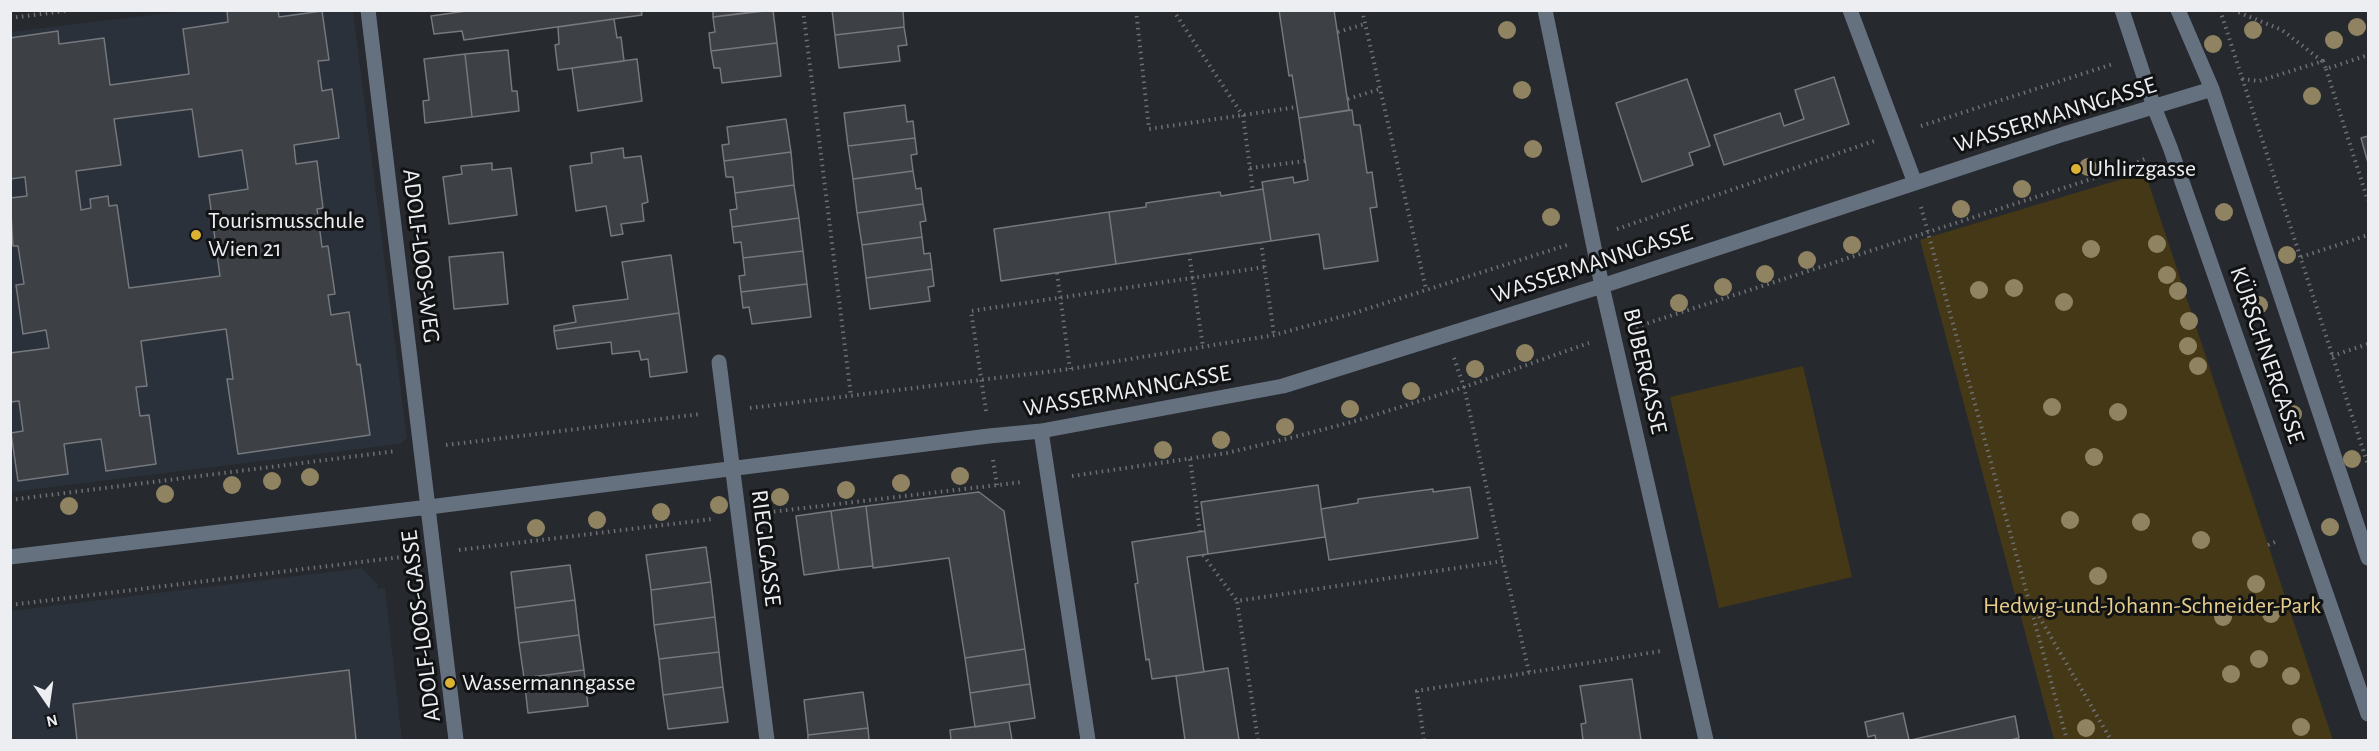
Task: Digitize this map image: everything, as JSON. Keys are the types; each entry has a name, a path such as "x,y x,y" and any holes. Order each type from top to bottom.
{"street":[{"name":"ADOLF-LOOS-WEG","path":"368,10 429,507"},
{"name":"BUBERGASSE","path":"1545,10 1602,286 1706,741"},
{"path":"1850,10 1915,183"},
{"name":"KÜRSCHNERGASSE","path":"2122,10 2368,714"},
{"name":"KÜRSCHNERGASSE","path":"2178,10 2212,88 2368,558"},
{"name":"WASSERMANNGASSE","path":"10,557 1041,431 1283,386 1602,286 2212,88"},
{"name":"RIEGLGASSE","path":"719,362 767,741"},
{"path":"1041,431 1088,741"},
{"name":"ADOLF-LOOS-GASSE","path":"429,507 456,741"}],"path":[{"path":"10,18 72,10"},
{"path":"803,10 851,396"},
{"path":"1136,10 1149,129 1297,107"},
{"path":"1173,10 1243,116 1253,191"},
{"path":"1362,10 1426,289"},
{"path":"2220,10 2368,465"},
{"path":"2233,10 2282,30 2323,61 2368,201"},
{"path":"1338,32 1365,24"},
{"path":"2326,69 2368,55"},
{"path":"10,500 1070,369 1274,335 1351,314 1592,237 1896,134 2137,56"},
{"path":"2242,78 2259,81 2323,61"},
{"path":"1348,99 1380,89"},
{"path":"1250,168 1305,161"},
{"path":"1915,183 2067,741"},
{"path":"2271,266 2368,235"},
{"path":"1261,242 1274,335"},
{"path":"1189,253 1203,346"},
{"path":"997,485 971,311 1265,267"},
{"path":"1058,273 1070,369"},
{"path":"1446,335 1464,387 1529,672"},
{"path":"2304,364 2368,344"},
{"path":"1190,459 1200,532"},
{"path":"2268,545 2276,542"},
{"path":"1203,555 1237,602 1258,741"},
{"path":"1237,602 1503,561"},
{"path":"2027,595 2111,741"},
{"path":"1424,741 1417,691 1685,647"}],"shaded area":[{"name":"Tourismusschule Wien 21","path":"184,11 353,11 407,438 400,444 11,492 10,32"},
{"path":"362,568 377,584 378,589 385,588 402,740 11,740 10,611"}],"green space":[{"name":"Hedwig-und-Johann-Schneider-Park","path":"2145,172 2333,740 2054,740 1920,240"},
{"path":"1803,366 1852,577 1719,608 1670,397"}],"building":[{"name":"Tourismusschule Wien 21","path":"227,10 278,10 279,17 322,11 329,60 318,61 322,91 332,89 339,138 294,145 296,164 317,161 323,208 317,209 322,247 328,246 335,294 328,295 331,315 349,312 357,365 360,364 370,435 238,454 227,379 233,379 226,329 141,341 147,386 136,387 140,416 149,415 156,464 106,471 101,439 64,444 68,474 18,481 11,433 23,431 19,401 10,402 10,353 49,348 46,330 23,334 16,285 24,284 18,246 13,246 10,198 27,196 25,177 10,179 10,38 58,31 59,44 104,38 110,85 189,74 183,29 228,22","holes":["192,109 199,157 242,150 248,189 209,195 220,276 129,288 117,205 109,206 108,196 90,199 91,208 81,210 76,171 121,165 114,119"]},
{"path":"473,10 641,10 642,15 464,40 462,31 434,34 431,16"},
{"path":"713,10 767,10 713,17"},
{"path":"773,10 777,43 711,51 709,33 715,32 713,17"},
{"path":"832,10 903,10 904,27 835,35"},
{"path":"1279,10 1334,10 1349,110 1299,118 1292,75 1289,76"},
{"path":"614,19 617,38 621,37 624,61 558,70 555,45 559,44 558,27"},
{"path":"904,27 907,45 898,46 900,61 839,68 835,35"},
{"path":"777,43 781,76 722,83 720,68 714,68 711,51"},
{"path":"508,50 512,91 517,91 519,111 472,117 465,54"},
{"path":"465,54 472,117 425,123 423,101 429,100 424,59"},
{"path":"637,59 642,101 578,111 572,68"},
{"path":"1834,77 1849,124 1724,165 1714,135 1780,113 1784,126 1804,119 1795,90"},
{"path":"1687,79 1710,146 1689,153 1693,165 1642,182 1616,103"},
{"path":"905,105 907,122 913,121 915,138 848,146 844,113"},
{"path":"1352,110 1354,125 1360,125 1367,173 1372,172 1377,207 1370,208 1378,261 1324,269 1319,234 1271,241 1262,182 1293,177 1294,183 1308,180 1299,118"},
{"path":"786,119 791,152 724,161 722,145 729,144 727,127"},
{"path":"2368,136 2368,163 2361,138"},
{"path":"915,138 917,154 911,155 913,171 853,179 848,146"},
{"path":"623,148 624,158 641,156 648,202 642,204 644,221 621,224 623,234 611,236 606,206 576,211 570,166 592,163 591,153"},
{"path":"791,152 794,185 735,193 733,177 726,177 724,161"},
{"path":"492,163 492,170 511,168 517,215 449,224 443,177 462,174 461,166"},
{"path":"913,171 916,189 921,188 923,204 857,213 853,179"},
{"path":"794,185 799,218 732,227 730,210 737,209 735,193"},
{"path":"1263,189 1271,241 1116,264 1109,212 1146,207 1146,203 1220,192 1221,196"},
{"path":"923,204 926,221 920,222 922,237 862,245 857,213"},
{"path":"1109,212 1116,264 1001,281 994,229"},
{"path":"799,218 803,251 743,258 741,242 734,243 732,227"},
{"path":"922,237 924,254 930,253 932,269 866,278 862,245"},
{"path":"803,251 807,284 741,292 739,276 745,275 743,258"},
{"path":"503,252 508,304 454,309 449,257"},
{"path":"671,255 679,313 554,331 554,326 576,322 573,306 628,299 622,262"},
{"path":"932,269 934,286 928,287 930,301 870,309 866,278"},
{"path":"807,284 811,317 752,324 749,307 743,308 741,292"},
{"path":"679,313 687,372 650,377 648,359 641,360 639,351 612,354 611,342 557,349 554,331"},
{"path":"1318,485 1325,537 1208,554 1201,502"},
{"path":"1470,487 1478,538 1329,560 1321,509 1358,503 1358,499 1433,489 1433,492"},
{"path":"979,492 1004,511 1025,649 965,658 949,558 873,568 866,506"},
{"path":"866,506 873,566 839,570 831,511"},
{"path":"831,511 839,570 804,575 796,516"},
{"path":"1205,531 1208,554 1187,557 1204,672 1152,679 1149,659 1146,660 1135,584 1138,583 1132,542"},
{"path":"706,547 711,582 651,590 646,555"},
{"path":"570,565 575,600 515,608 511,572"},
{"path":"711,582 715,617 654,625 651,590"},
{"path":"575,600 579,635 519,643 515,608"},
{"path":"715,617 719,652 659,659 654,625"},
{"path":"579,635 584,670 524,678 519,643"},
{"path":"1025,649 1030,684 970,693 965,658"},
{"path":"719,652 723,687 663,695 659,659"},
{"path":"1228,668 1239,740 1185,740 1176,676"},
{"path":"349,670 356,740 77,740 73,704"},
{"path":"584,670 588,706 528,713 524,678"},
{"path":"1632,679 1641,740 1583,740 1581,724 1586,723 1580,686"},
{"path":"1030,684 1035,718 975,727 970,693"},
{"path":"723,687 728,722 668,729 663,695"},
{"path":"863,692 868,728 808,735 804,700"},
{"path":"1903,713 1909,740 1876,740 1875,735 1868,737 1865,722"},
{"path":"2015,716 2019,738 2010,740 1911,740"},
{"path":"1009,722 1012,740 951,740 950,730"},
{"path":"868,728 869,740 808,740 808,735"}],"place":[{"name":"Uhlirzgasse","path":"2076,169"},
{"name":"Tourismusschule Wien 21","path":"196,235"},
{"name":"Wassermanngasse","path":"450,683"}]}
